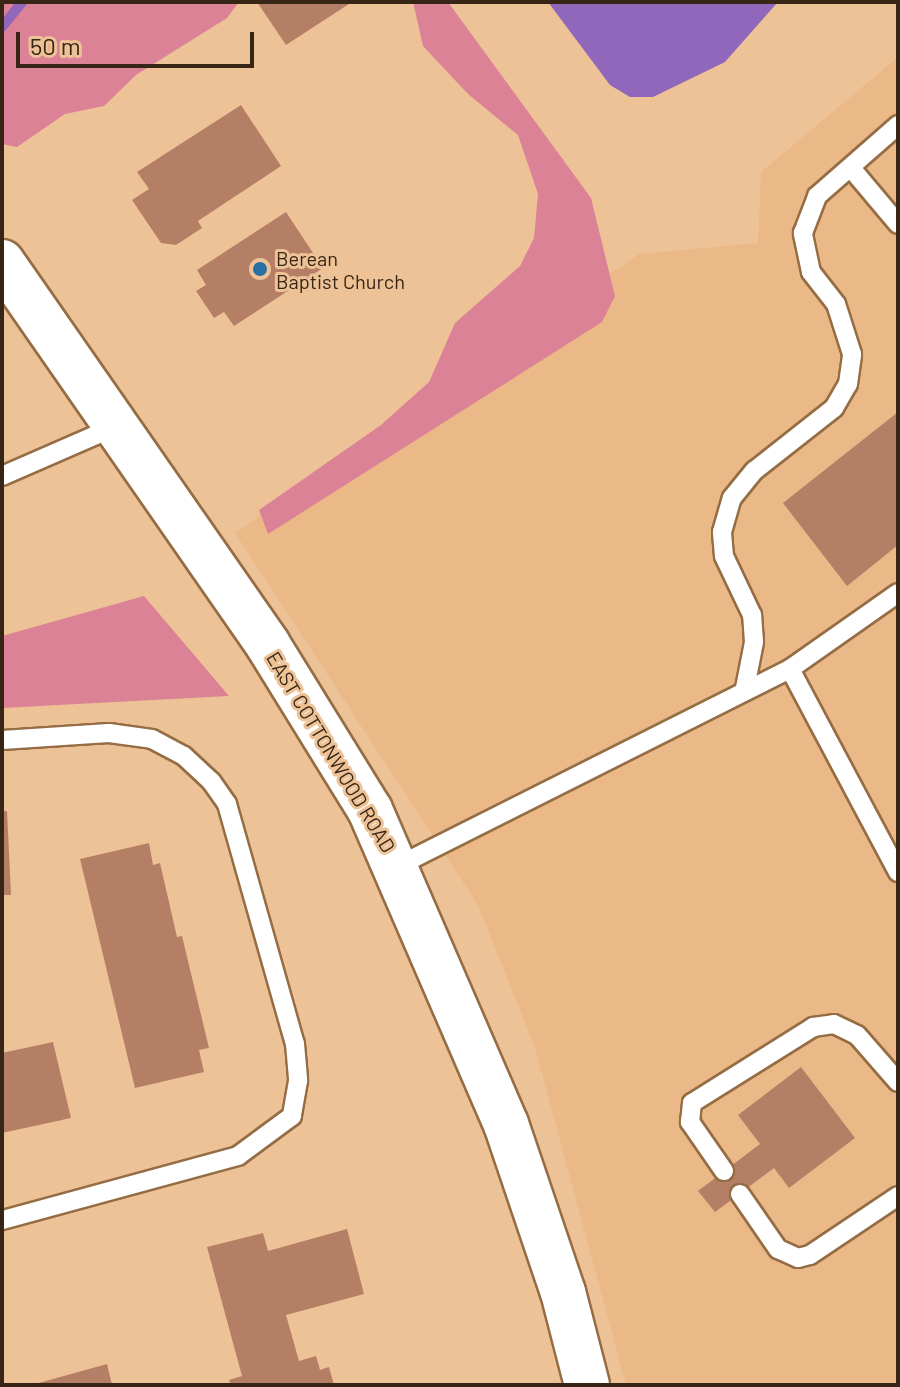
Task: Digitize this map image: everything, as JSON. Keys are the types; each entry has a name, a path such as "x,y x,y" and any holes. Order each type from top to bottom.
{"main road":[{"name":"EAST COTTONWOOD ROAD","path":"2,262 268,645 370,810 398,866 506,1124 563,1292 587,1385"}],"lane":[{"path":"745,688 754,642 752,615 731,578 722,532 732,498 754,471 834,408 848,384 852,354 848,329 811,272 803,233 817,196 898,125"},
{"path":"851,168 898,224"},
{"path":"2,476 114,427"},
{"path":"398,866 745,688 790,669 898,593"},
{"path":"790,669 892,846 898,872"},
{"path":"2,740 109,733 152,739 184,756 211,781 227,804 295,1044 298,1081 292,1116 238,1156 2,1220"},
{"path":"724,1171 690,1122 692,1103 813,1027 834,1024 857,1035 898,1082"},
{"path":"740,1194 778,1249 798,1258 810,1255 898,1196"}],"shaded area":[{"path":"2,2 239,2 227,18 136,75 104,106 65,114 17,147 2,144"},
{"path":"413,2 448,2 591,198 615,296 602,322 268,534 259,510 381,425 429,382 455,323 520,266 534,238 538,194 518,135 468,94 423,46"},
{"path":"548,2 778,2 725,62 653,97 630,97 610,85"},
{"path":"898,57 898,1385 626,1385 535,1048 478,905 235,533 639,254 758,243 761,172"},
{"path":"144,596 229,696 2,708 2,636"}],"building":[{"path":"257,2 352,2 286,45"},
{"path":"241,105 281,166 198,221 202,228 176,245 161,243 132,200 149,189 137,172"},
{"name":"Berean Baptist Church","path":"286,212 323,268 234,326 224,312 214,318 196,291 206,285 197,270"},
{"path":"898,412 898,545 847,586 783,503"},
{"path":"2,811 7,811 11,895 2,895"},
{"path":"149,843 153,865 160,863 177,937 182,936 209,1048 199,1050 204,1072 135,1088 80,859"},
{"path":"53,1042 71,1118 2,1133 2,1053"},
{"path":"801,1067 855,1138 789,1188 774,1168 715,1212 698,1191 760,1144 738,1115"},
{"path":"347,1229 364,1294 286,1315 299,1361 316,1356 320,1370 329,1367 334,1385 231,1385 229,1380 242,1376 207,1247 263,1233 268,1251"},
{"path":"107,1364 112,1385 35,1384"}],"waterway":[{"path":"2,27 22,2"}],"place":[{"name":"Berean Baptist Church","path":"260,269"}]}
